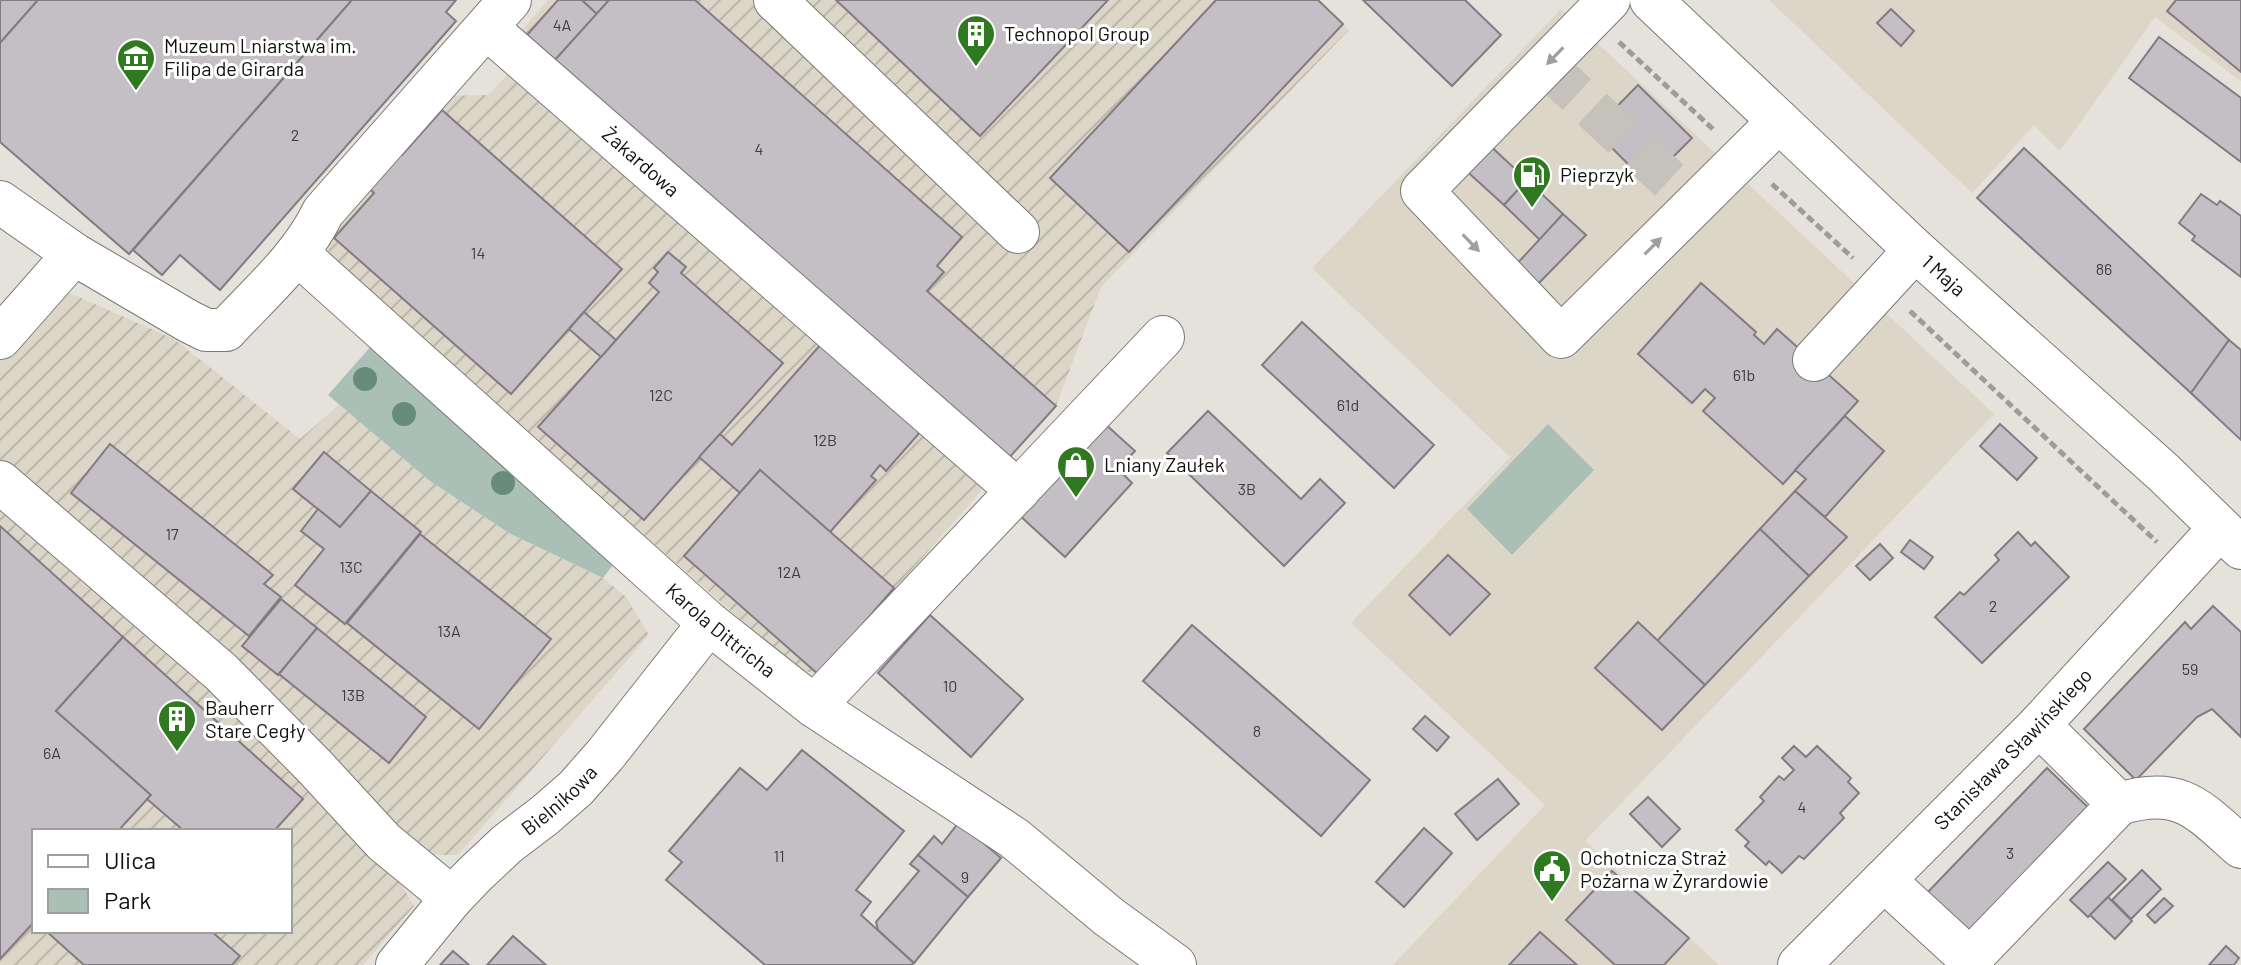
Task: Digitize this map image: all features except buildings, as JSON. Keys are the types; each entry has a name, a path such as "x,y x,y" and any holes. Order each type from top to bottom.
{"street":[{"path":"775,0 1018,232"},
{"name":"1 Maja","path":"1651,0 1915,250 2233,535"},
{"path":"1601,9 1422,191 1561,337 1779,121"},
{"name":"Żakardowa","path":"0,202 74,254 188,321 206,330 226,330 298,254 314,232 323,212 498,14 1018,491"},
{"path":"1814,360 1915,250"},
{"path":"0,338 74,254"},
{"name":"Karola Dittricha","path":"298,254 709,623 814,706 1014,838 1109,917 1175,965"},
{"path":"814,706 1163,337"},
{"path":"0,482 221,672 384,842 452,898"},
{"name":"Stanisława Sławińskiego","path":"1799,965 2233,535"},
{"name":"Bielnikowa","path":"397,965 452,898 507,844 576,788 709,623"},
{"path":"2039,725 2119,804"},
{"path":"1884,880 1970,959 2119,804 2140,798 2168,797 2199,809 2241,847"}],"path":[{"path":"1601,9 1742,157 2167,551"}],"shaded area":[{"path":"548,0 1318,0 1349,30 1101,287 1056,406 819,675 796,668 328,258 330,218 437,96 489,95 534,44 521,31"},
{"path":"1769,0 2241,0 2241,81 2155,17 2060,151 2034,125 1972,193"},
{"path":"1561,9 1994,414 1585,841 1719,965 1393,965 1545,805 1351,623 1510,457 1312,268"},
{"path":"65,291 174,339 300,439 340,404 430,481 509,533 603,578 626,597 649,635 458,855 427,855 401,884 414,906 363,965 0,965 0,362"}],"green space":[{"path":"373,344 616,561 603,578 509,533 430,481 328,395"},
{"path":"1548,424 1594,470 1512,555 1467,509"}],"tunnel":[{"path":"1546,66 1695,204"}],"place":[{"name":"Technopol Group","path":"976,68"},
{"name":"Muzeum Lniarstwa im. Filipa de Girarda","path":"136,92"},
{"name":"Pieprzyk","path":"1532,209"},
{"name":"Lniany Zaułek","path":"1076,499"},
{"name":"Bauherr Stare Cegły","path":"177,753"},
{"name":"Ochotnicza Straż Pożarna w Żyrardowie","path":"1552,903"}]}
